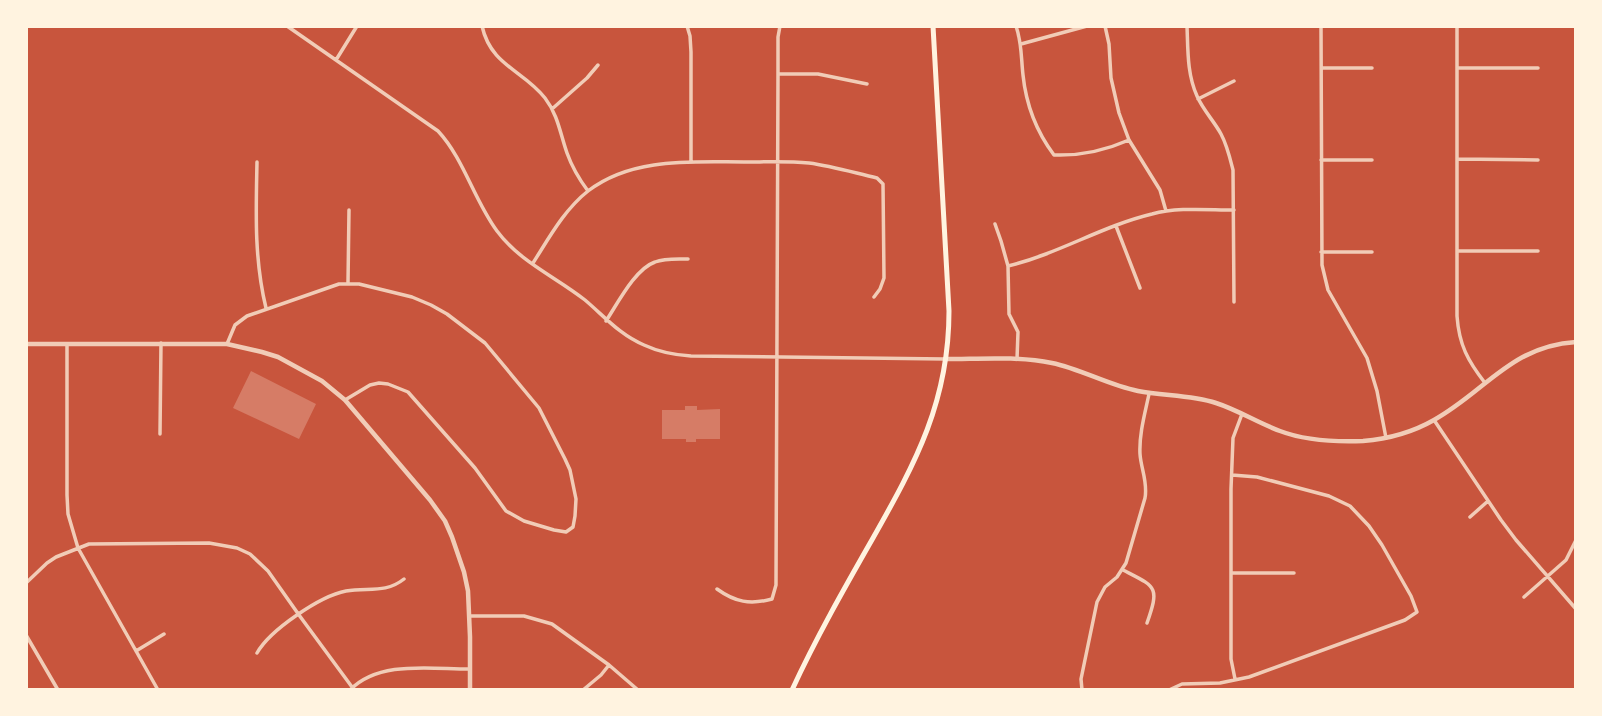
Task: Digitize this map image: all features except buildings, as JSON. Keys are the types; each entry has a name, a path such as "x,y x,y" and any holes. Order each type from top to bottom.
{"main road":[{"path":"792,690 916,458 936,407 946,359 949,311 933,26"}],"street":[{"path":"287,26 430,124 444,138 497,231 516,251 585,300 606,321 631,339 676,355 1017,359 1062,366 1119,386 1149,393 1199,399 1221,405 1280,431 1301,437 1365,441 1419,428 1449,411 1519,358 1550,345 1576,342"},
{"path":"336,60 357,26"},
{"path":"482,26 490,46 499,58 533,85 552,109 572,166 588,191"},
{"path":"687,26 691,52 691,162"},
{"path":"717,589 728,597 744,602 758,602 772,599 776,585 780,26"},
{"path":"1016,26 1030,111 1054,155 1068,156 1100,151 1129,140"},
{"path":"1021,44 1087,26"},
{"path":"1105,26 1113,92 1119,113 1129,140 1160,190 1166,211"},
{"path":"1188,26 1190,72 1198,99 1223,137 1233,170 1234,302"},
{"path":"1321,26 1322,265 1328,290 1371,370 1386,438"},
{"path":"1457,26 1458,330 1467,358 1485,383"},
{"path":"552,109 598,65"},
{"path":"1321,68 1372,68"},
{"path":"1457,68 1538,68"},
{"path":"778,74 818,74 867,85"},
{"path":"1198,99 1234,82"},
{"path":"1457,159 1538,160"},
{"path":"1321,160 1372,160"},
{"path":"257,162 258,267 267,308"},
{"path":"532,264 566,214 588,191 603,181 635,169 691,162 821,165 877,178 883,184 884,278 874,297"},
{"path":"348,283 349,210"},
{"path":"1008,266 1044,256 1116,226 1166,211 1234,210"},
{"path":"995,224 1008,266 1009,314 1018,332 1017,359"},
{"path":"1116,226 1140,288"},
{"path":"1321,251 1372,252"},
{"path":"1457,251 1538,251"},
{"path":"606,321 635,277 648,265 666,259 688,259"},
{"path":"228,344 235,325 247,316 348,283 393,292 431,305 468,329 490,349 539,408 570,470 576,499 575,522 570,530 561,532 524,521 506,511 475,468 408,392 379,383 370,385 345,400"},
{"path":"160,433 161,343"},
{"path":"26,344 228,344 262,352 294,365 322,381 345,400 430,500 444,522 464,572 470,616 470,690"},
{"path":"67,344 68,514 78,548 158,690"},
{"path":"1082,690 1081,679 1097,602 1105,587 1123,570 1146,492 1140,444 1149,393"},
{"path":"1235,680 1231,659 1232,475 1233,438 1242,414"},
{"path":"1434,420 1516,540 1576,609"},
{"path":"1169,690 1182,684 1220,683 1249,677 1405,620 1417,612 1382,545 1369,526 1349,506 1329,496 1257,477 1232,475"},
{"path":"1470,517 1488,501"},
{"path":"1524,597 1566,560 1576,540"},
{"path":"26,583 47,563 66,552 101,543 209,543 237,548 250,554 268,571 351,688 361,680 387,670 469,669"},
{"path":"1123,570 1151,585 1154,603 1147,623"},
{"path":"1231,573 1294,573"},
{"path":"257,653 268,638 328,596 344,591 385,589 404,579"},
{"path":"470,616 524,617 552,624 609,665 638,690"},
{"path":"136,651 164,634"},
{"path":"26,635 58,690"},
{"path":"583,690 609,665"}]}
